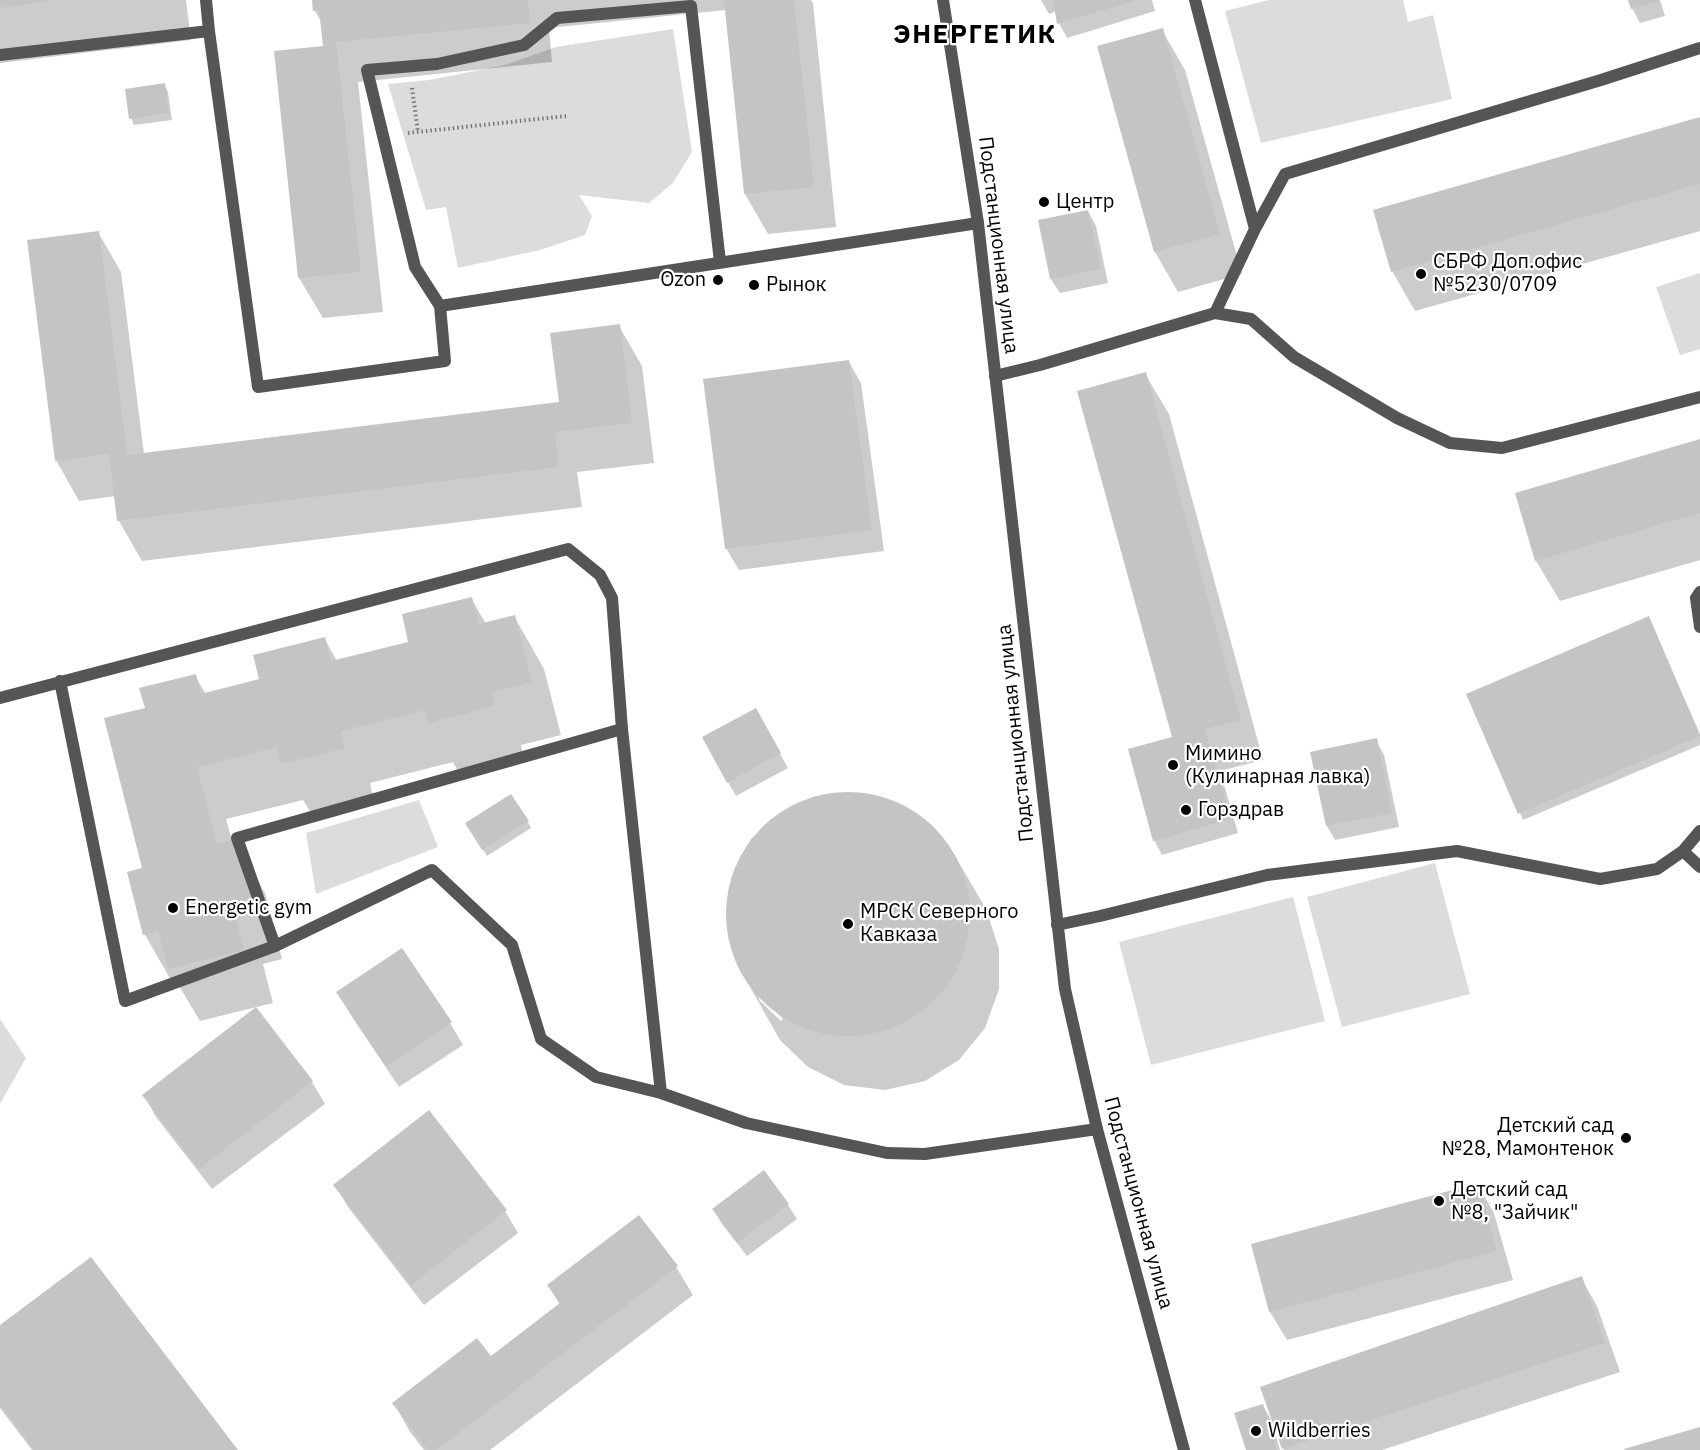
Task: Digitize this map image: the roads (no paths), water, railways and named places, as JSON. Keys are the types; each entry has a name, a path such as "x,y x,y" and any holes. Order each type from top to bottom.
{"street":[{"path":"206,0 208,31 258,387 445,361 440,306 415,267 367,70 437,64 524,45 557,18 691,6 720,262"},
{"name":"Подстанционная улица","path":"943,0 978,223 1065,989 1097,1129 1184,1450"},
{"path":"1195,0 1255,230"},
{"path":"0,56 208,31"},
{"path":"1215,313 1285,174 1601,80 1700,48"},
{"path":"440,306 978,223"},
{"path":"995,376 1040,365 1215,313 1251,319 1294,357 1396,418 1450,443 1502,448 1700,397"},
{"path":"0,698 568,549 600,575 612,598 622,729 662,1092"},
{"path":"1700,592 1696,598 1700,627"},
{"path":"60,681 125,1001 275,946 432,870 512,945 541,1039 596,1077 662,1092 746,1123 887,1153 925,1154 1097,1129"},
{"path":"275,946 237,838 622,729"},
{"path":"1057,925 1267,875 1457,851 1600,879 1657,869 1683,851 1700,831"},
{"path":"1683,851 1700,867"}],"place":[{"name":"Центр","path":"1044,202"},
{"name":"СБРФ Доп.офис №5230/0709","path":"1421,274"},
{"name":"Ozon","path":"718,280"},
{"name":"Рынок","path":"754,285"},
{"name":"Мимино (Кулинарная лавка)","path":"1173,765"},
{"name":"Горздрав","path":"1186,810"},
{"name":"Energetic gym","path":"173,908"},
{"name":"МРСК Северного Кавказа","path":"848,924"},
{"name":"Детский сад №28, Мамонтенок","path":"1626,1138"},
{"name":"Детский сад №8, \"Зайчик\"","path":"1439,1201"},
{"name":"Wildberries","path":"1256,1431"}],"district":[{"name":"ЭНЕРГЕТИК","path":"975,35"}]}
